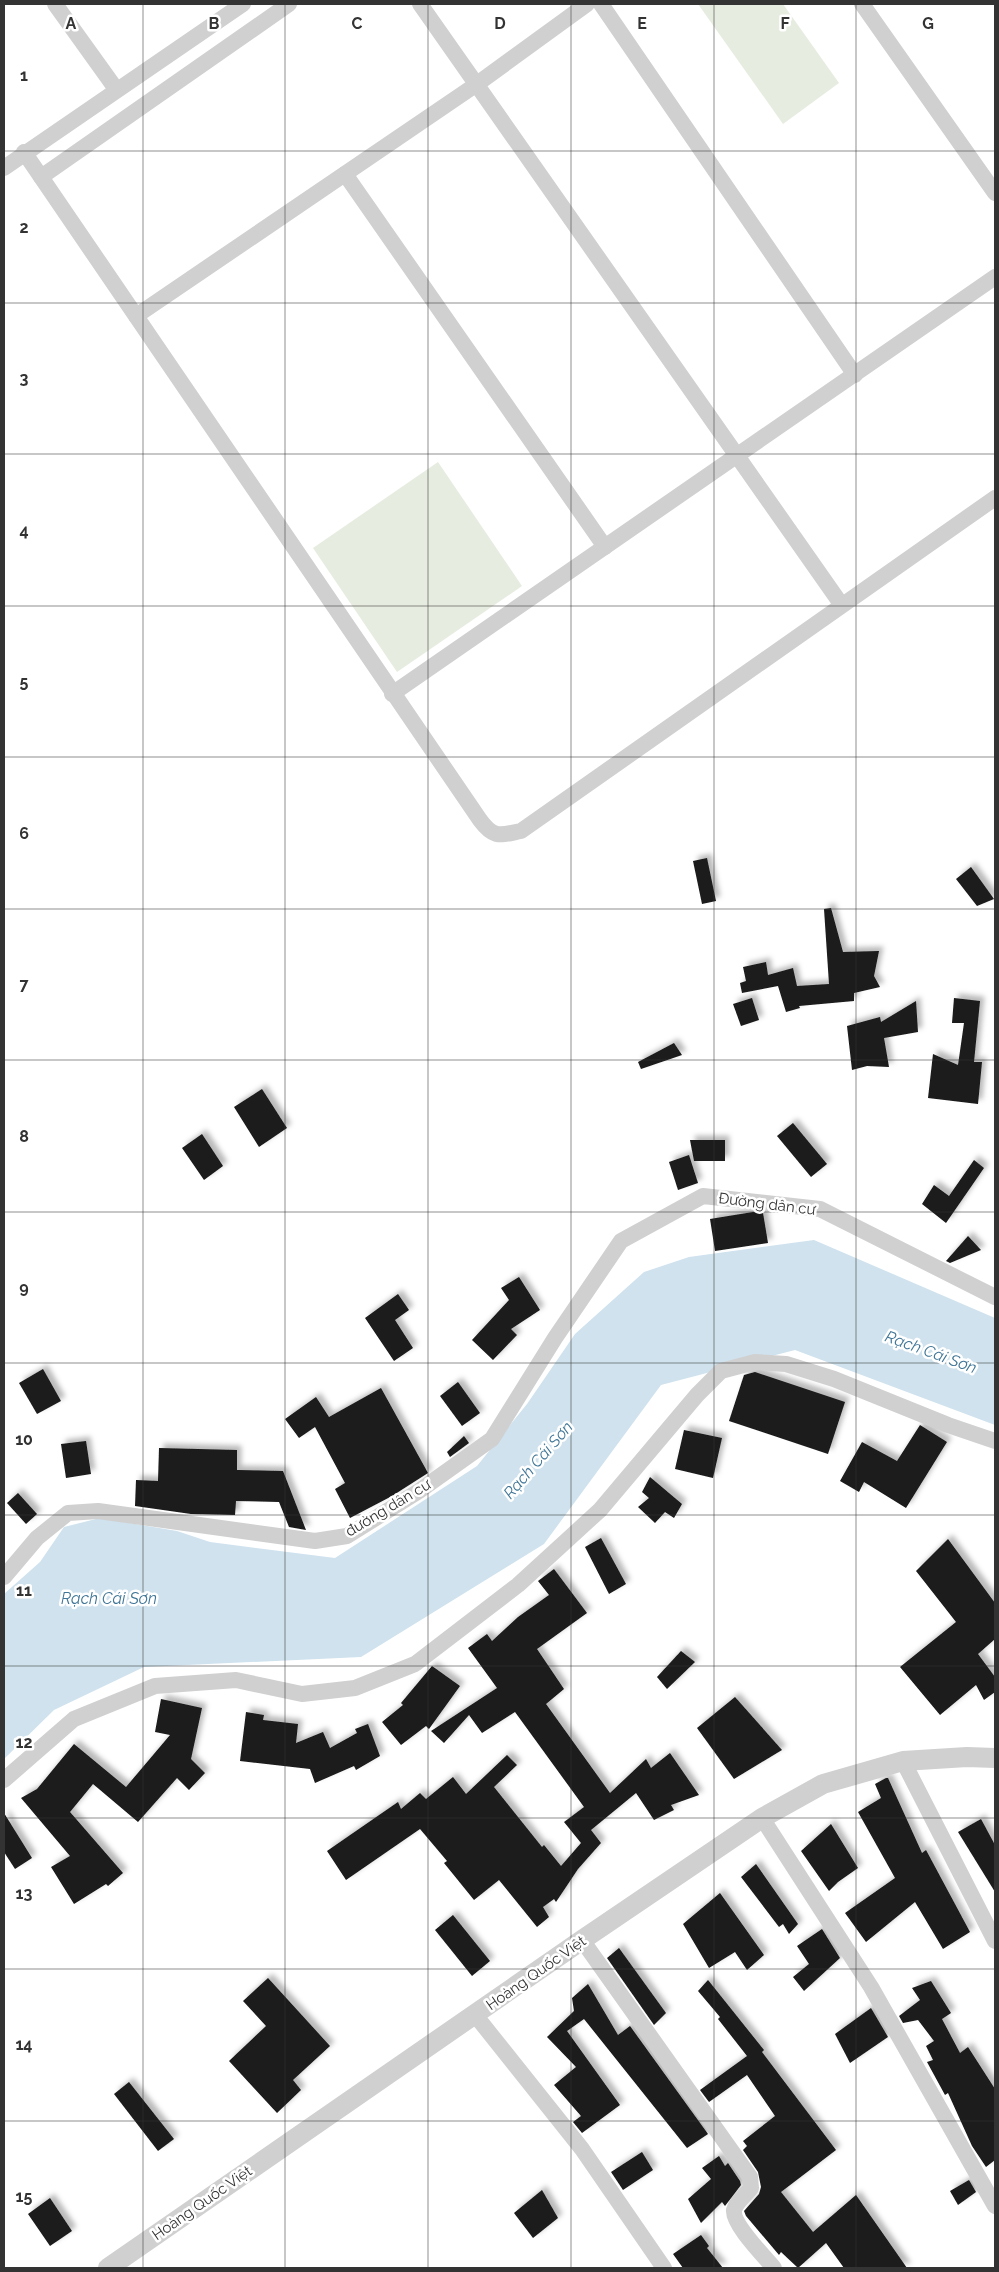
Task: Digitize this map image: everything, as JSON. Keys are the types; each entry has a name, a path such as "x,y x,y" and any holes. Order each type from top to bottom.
{"street":[{"path":"55,4 116,89"},
{"path":"4,168 24,152 243,4"},
{"path":"41,177 289,4"},
{"path":"420,4 841,604"},
{"path":"136,316 477,84 587,4"},
{"path":"601,4 855,375"},
{"path":"862,4 995,193"},
{"path":"24,152 392,694 487,830 498,836 521,831 841,604 995,498"},
{"path":"345,174 605,547"},
{"path":"392,694 995,277"},
{"name":"Đường dân cư","path":"621,1241 703,1196 820,1209 995,1297"},
{"name":"đường dân cư","path":"4,1577 37,1538 68,1513 98,1511 315,1541 346,1536 419,1491 492,1439 556,1338 621,1241"},
{"path":"4,1780 74,1720 155,1686 236,1680 302,1694 355,1688 415,1664 518,1585 600,1510 696,1395 721,1370 755,1362 786,1364 834,1379 948,1425 995,1441"},
{"name":"Hoàng Quốc Việt","path":"108,2268 476,2016 582,1940 762,1818 823,1784 903,1761 967,1756 995,1758"},
{"path":"903,1761 995,1941"},
{"path":"762,1818 871,1987 995,2206"},
{"path":"582,1940 748,2172 752,2181 751,2188 737,2204 734,2215 738,2224 774,2268"},
{"path":"476,2016 582,2150 664,2268"}],"shaded area":[{"path":"698,4 783,4 839,83 783,124"},
{"path":"438,462 522,586 397,672 313,548"}],"water":[{"name":"Rạch Cái Sơn","path":"814,1240 995,1318 995,1425 795,1350 661,1385 544,1544 361,1657 144,1667 54,1710 4,1759 4,1594 40,1562 64,1527 100,1518 177,1531 210,1542 335,1558 477,1466 527,1404 575,1334 644,1272 689,1257"}],"building":[{"path":"707,858 716,901 702,904 693,861"},
{"path":"971,867 994,899 977,906 956,879"},
{"path":"831,908 843,952 879,951 874,976 880,987 854,993 854,1001 799,1006 800,1008 786,1012 778,986 742,993 740,983 746,981 743,967 766,962 768,975 793,968 797,986 829,984 824,909"},
{"path":"752,998 759,1020 741,1026 733,1004"},
{"path":"954,998 980,1001 974,1062 982,1062 978,1104 928,1098 933,1054 958,1065 964,1023 952,1023"},
{"path":"916,1001 918,1032 884,1038 889,1067 867,1066 852,1070 847,1026 880,1017 881,1022"},
{"path":"674,1043 682,1055 641,1069 638,1062"},
{"path":"262,1089 287,1128 259,1147 234,1107"},
{"path":"793,1123 827,1164 811,1177 777,1136"},
{"path":"202,1134 223,1166 204,1180 182,1148"},
{"path":"690,1140 725,1140 725,1161 694,1161"},
{"path":"689,1155 698,1183 678,1190 669,1162"},
{"path":"974,1160 984,1168 946,1223 922,1204 934,1185 949,1196"},
{"path":"753,1212 763,1213 768,1243 715,1251 710,1219"},
{"path":"968,1236 981,1250 950,1263 946,1261"},
{"path":"519,1277 540,1310 511,1329 517,1335 493,1360 472,1340 509,1300 501,1288"},
{"path":"398,1294 409,1310 395,1320 413,1348 394,1361 365,1318"},
{"path":"43,1369 61,1401 37,1414 19,1383"},
{"path":"755,1372 845,1402 828,1454 729,1421 744,1375"},
{"path":"458,1382 480,1413 462,1426 440,1396"},
{"path":"381,1388 428,1473 392,1496 350,1518 335,1489 345,1483 315,1427 299,1438 285,1419 316,1397 329,1417"},
{"path":"920,1425 947,1442 906,1508 864,1482 859,1492 840,1481 862,1442 897,1461"},
{"path":"684,1430 722,1438 713,1478 675,1469"},
{"path":"464,1436 469,1443 450,1457 447,1452"},
{"path":"86,1441 91,1474 66,1478 61,1444"},
{"path":"159,1448 237,1450 237,1470 283,1471 306,1530 289,1527 279,1502 236,1501 235,1515 191,1514 135,1506 136,1480 158,1481"},
{"path":"650,1477 682,1504 674,1518 665,1512 655,1523 638,1507 649,1498 642,1492"},
{"path":"18,1493 37,1514 26,1524 7,1503"},
{"path":"601,1538 626,1584 609,1594 585,1547"},
{"path":"948,1539 995,1603 995,1639 978,1654 995,1677 995,1692 984,1700 976,1685 940,1715 900,1667 956,1622 916,1571"},
{"path":"554,1569 587,1613 537,1649 564,1689 546,1704 610,1793 646,1759 651,1768 670,1753 699,1795 671,1805 674,1810 654,1820 636,1793 591,1830 601,1843 578,1869 556,1902 554,1899 543,1907 549,1917 537,1927 499,1880 474,1900 444,1863 447,1861 420,1829 346,1880 327,1851 398,1802 401,1809 420,1793 426,1799 453,1777 466,1794 507,1755 517,1765 494,1787 542,1847 544,1845 561,1866 581,1843 564,1822 584,1807 515,1712 482,1733 469,1715 444,1743 431,1731 497,1688 468,1648 487,1634 492,1641 518,1617 549,1595 538,1581"},
{"path":"681,1651 695,1662 667,1689 657,1677"},
{"path":"432,1666 460,1686 429,1729 426,1726 401,1745 382,1722 403,1705 401,1703"},
{"path":"735,1697 782,1750 734,1779 697,1728"},
{"path":"161,1699 202,1708 191,1759 205,1773 189,1790 177,1778 138,1822 93,1784 70,1812 123,1873 108,1886 106,1884 74,1904 51,1867 70,1856 21,1798 37,1789 74,1744 126,1787 170,1735 155,1732"},
{"path":"246,1712 264,1715 263,1720 298,1724 296,1743 323,1732 330,1748 357,1733 355,1729 368,1724 380,1756 356,1770 354,1766 315,1783 310,1769 240,1761"},
{"path":"888,1778 922,1853 926,1850 970,1932 943,1949 915,1902 866,1942 845,1913 895,1878 858,1812 881,1798 875,1784"},
{"path":"4,1813 32,1858 15,1869 4,1852"},
{"path":"981,1819 995,1845 995,1892 958,1832"},
{"path":"831,1824 858,1868 829,1891 801,1851"},
{"path":"756,1864 798,1924 789,1934 783,1924 779,1927 741,1877"},
{"path":"720,1893 764,1955 747,1970 735,1952 709,1968 683,1924"},
{"path":"453,1915 490,1961 472,1976 435,1930"},
{"path":"822,1929 840,1958 804,1991 793,1977 809,1964 797,1946"},
{"path":"619,1948 666,2013 654,2025 607,1958"},
{"path":"268,1978 330,2046 293,2080 301,2090 277,2113 229,2061 266,2026 243,2001"},
{"path":"708,1980 764,2050 762,2052 836,2150 781,2192 813,2232 856,2195 907,2268 844,2268 826,2243 798,2268 781,2252 779,2255 746,2216 744,2211 759,2194 761,2187 758,2172 743,2150 747,2146 743,2141 775,2116 747,2075 709,2102 700,2090 747,2056 718,2019 720,2017 698,1991"},
{"path":"931,1981 951,2013 942,2019 960,2053 968,2047 995,2089 995,2160 986,2167 972,2146 948,2093 945,2095 927,2062 933,2060 926,2046 934,2041 918,2020 903,2023 899,2016 920,2000 912,1988"},
{"path":"588,1984 618,2035 630,2026 708,2134 687,2148 584,2019 567,2031 620,2105 582,2133 573,2122 581,2116 554,2085 576,2067 547,2037 574,2011 572,1998"},
{"path":"871,2008 888,2037 850,2063 835,2034"},
{"path":"129,2082 174,2139 158,2151 114,2094"},
{"path":"642,2152 653,2170 623,2190 611,2172"},
{"path":"719,2156 725,2166 728,2163 741,2185 725,2206 722,2202 701,2223 688,2199 711,2179 702,2168"},
{"path":"969,2180 976,2192 958,2205 950,2191"},
{"path":"542,2190 558,2218 533,2238 514,2213"},
{"path":"50,2198 72,2231 50,2246 28,2214"},
{"path":"701,2235 709,2246 707,2248 723,2268 683,2268 673,2254"}]}
